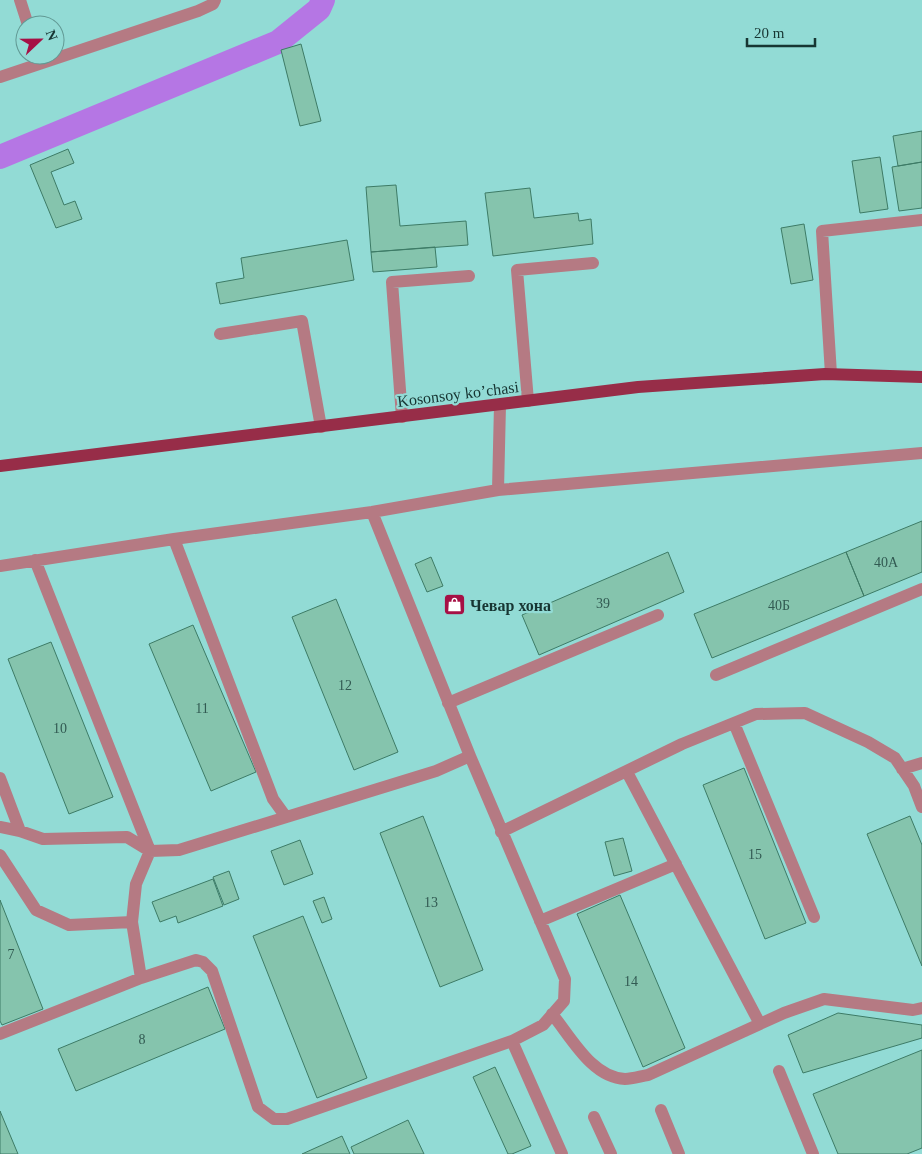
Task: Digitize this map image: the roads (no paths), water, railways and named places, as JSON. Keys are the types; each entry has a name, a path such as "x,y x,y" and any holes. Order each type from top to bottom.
{"main road":[{"name":"Kosonsoy ko’chasi","path":"0,466 648,386 831,374 922,377"}],"street":[{"path":"20,0 25,15"},
{"path":"0,77 198,11 214,4 215,0"},
{"path":"831,374 822,231 922,220"},
{"path":"528,402 517,270 593,263"},
{"path":"402,417 392,282 469,276"},
{"path":"220,334 302,321 321,426"},
{"path":"498,490 500,405"},
{"path":"0,566 174,539 372,512 498,490 922,453"},
{"path":"0,1034 141,978 196,960 204,962 212,971 258,1107 274,1119 287,1118 512,1041 542,1025 564,1001 565,979 559,959 501,832 372,512"},
{"path":"174,539 273,799 286,817"},
{"path":"35,560 150,851 136,884 132,922 141,978"},
{"path":"716,675 922,590"},
{"path":"448,702 658,614"},
{"path":"501,832 628,772 682,744 756,714 806,713 868,742 895,758 914,786 922,807"},
{"path":"734,723 814,917"},
{"path":"0,827 20,830 43,840 126,838 150,851 179,850 436,771 470,756"},
{"path":"902,770 922,763"},
{"path":"628,772 760,1024"},
{"path":"0,778 20,830"},
{"path":"0,855 36,910 69,925 132,922"},
{"path":"540,921 676,864"},
{"path":"552,1014 592,1064 607,1076 626,1079 648,1075 760,1024 824,999 912,1010 922,1008"},
{"path":"512,1041 562,1154"},
{"path":"780,1071 813,1154"},
{"path":"661,1110 679,1154"},
{"path":"594,1117 611,1154"}],"waterway":[{"path":"0,157 278,42 319,9 323,0"}],"place":[{"name":"Чевар хона","path":"454,605"}]}
